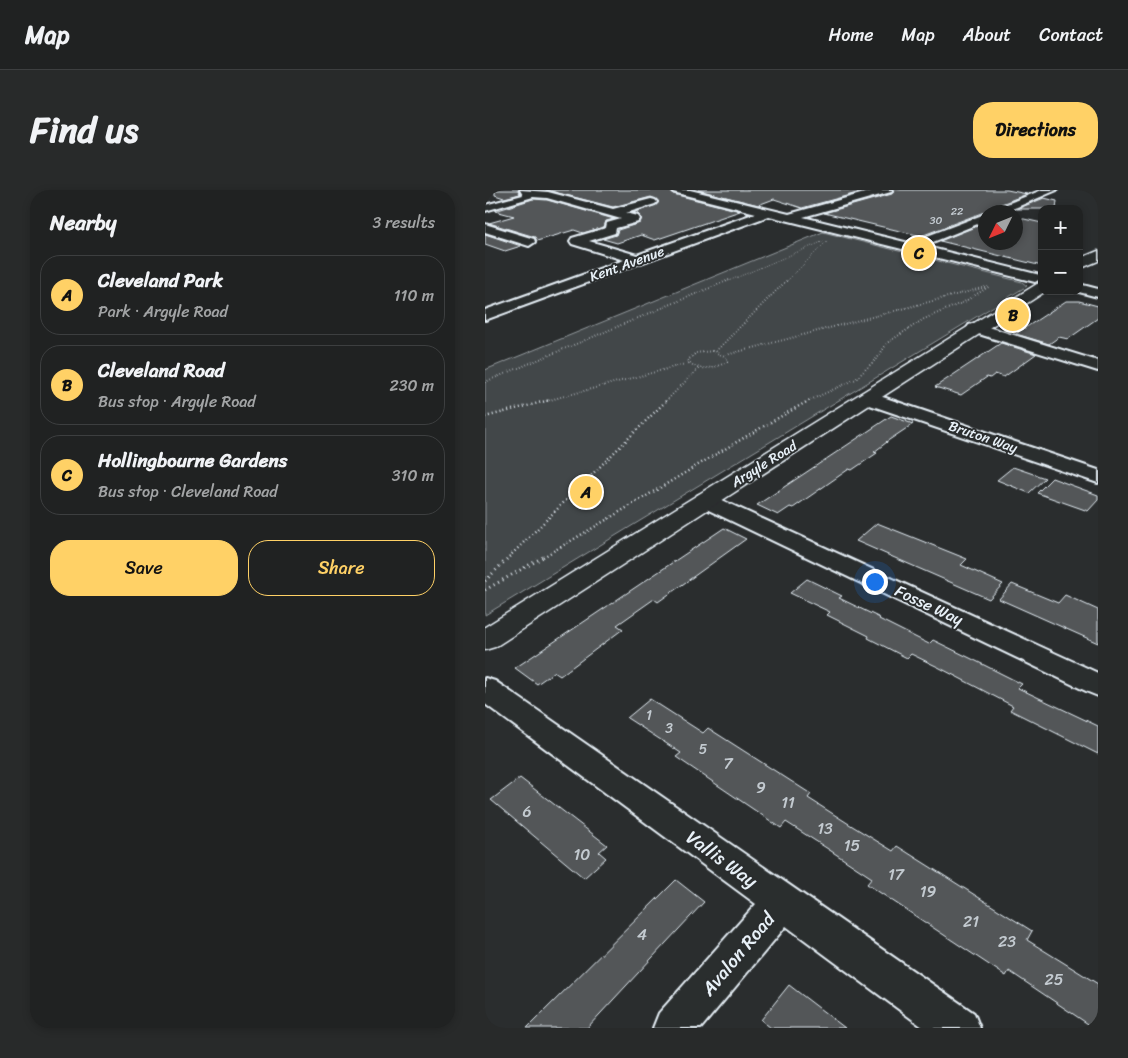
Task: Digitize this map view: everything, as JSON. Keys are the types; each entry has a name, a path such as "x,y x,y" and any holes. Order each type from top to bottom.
{"main road":[{"path":"1083,263 1098,255"},
{"name":"Argyle Road","path":"485,640 868,398 975,328 1038,280"}],"street":[{"path":"790,218 887,190"},
{"path":"1014,205 1052,190"},
{"path":"485,208 527,197 527,191 548,194 633,219 576,241 639,260"},
{"path":"687,191 1038,280"},
{"path":"576,203 594,197"},
{"path":"613,213 651,202"},
{"name":"Kent Avenue","path":"485,315 769,212"},
{"path":"911,247 978,220"},
{"path":"487,230 529,242"},
{"path":"703,237 726,244"},
{"path":"1083,289 1098,293"},
{"path":"975,328 1098,366"},
{"name":"Bruton Way","path":"868,398 1098,477"},
{"name":"Fosse Way","path":"706,500 1098,685"},
{"name":"Vallis Way","path":"485,689 959,1028"},
{"name":"Avalon Road","path":"674,1028 782,902"}],"path":[{"path":"485,382 830,239 715,351"},
{"path":"689,363 688,358 694,354 715,351 725,355 990,286 1023,279 1038,280"},
{"path":"485,590 616,515 780,416 819,395 857,379 879,356 887,343 924,319 964,302 990,286"},
{"path":"485,417 689,363 699,368 710,368 724,364 728,360 725,355"},
{"path":"485,581 699,368"}],"shaded area":[{"path":"823,232 1022,282 1027,286 485,615 485,370"}],"building":[{"path":"495,190 518,190 520,194 504,198 495,195"},
{"path":"546,190 670,190 673,194 740,211 655,240 641,235 617,243 603,239 616,235 618,230 640,223 642,218 638,214 633,213 656,205 659,202 656,199 651,197 613,207"},
{"path":"698,190 868,190 802,208 774,199 758,205"},
{"path":"894,190 1007,190 1027,194 999,205 978,205 978,214 921,236 824,213 892,194"},
{"path":"1044,198 1057,201 1056,205 1038,205 1038,209 1023,209 1023,207"},
{"path":"533,199 547,200 614,219 606,221 604,227 583,233 574,230 537,241 535,237 489,223 514,216 495,211"},
{"path":"1023,219 1038,222 1038,265 940,241 978,226 978,250 1023,250"},
{"path":"485,234 521,246 505,251 485,244"},
{"path":"1066,301 1079,301 1098,306 1098,318 1068,339 1059,337 1049,344 1016,334"},
{"path":"1001,343 1036,354 1004,377 995,374 990,378 987,377 961,395 935,387"},
{"path":"891,416 913,424 874,452 877,453 852,470 849,469 793,508 790,507 778,515 757,505"},
{"path":"1013,467 1045,478 1029,493 997,480"},
{"path":"1052,478 1098,495 1098,500 1088,511 1037,493"},
{"path":"877,523 967,559 961,565 1003,584 989,599 856,541"},
{"path":"724,528 746,539 658,602 654,599 617,625 623,629 560,676 554,672 537,684 515,668"},
{"path":"807,579 842,596 839,598 879,619 929,644 933,640 974,660 1022,684 1018,688 1098,726 1098,754 1010,710 1013,706 938,667 911,654 907,658 868,638 869,636 827,615 830,612 790,593"},
{"path":"1012,584 1058,603 1065,595 1098,610 1098,643 999,599"},
{"path":"650,699 703,733 708,728 811,794 808,798 849,824 893,851 897,846 1032,931 1027,940 1098,984 1098,1028 1094,1028 1009,971 1006,976 867,884 872,878 786,822 781,828 676,757 681,753 627,718"},
{"path":"520,778 607,845 599,852 606,858 584,878 491,800"},
{"path":"676,880 704,902 587,1028 527,1028"},
{"path":"789,985 845,1028 771,1028 761,1020"}],"place":[{"name":"Hollingbourne Gardens","path":"919,253"},
{"name":"Cleveland Road","path":"1013,315"},
{"name":"Cleveland Park","path":"586,492"}]}
